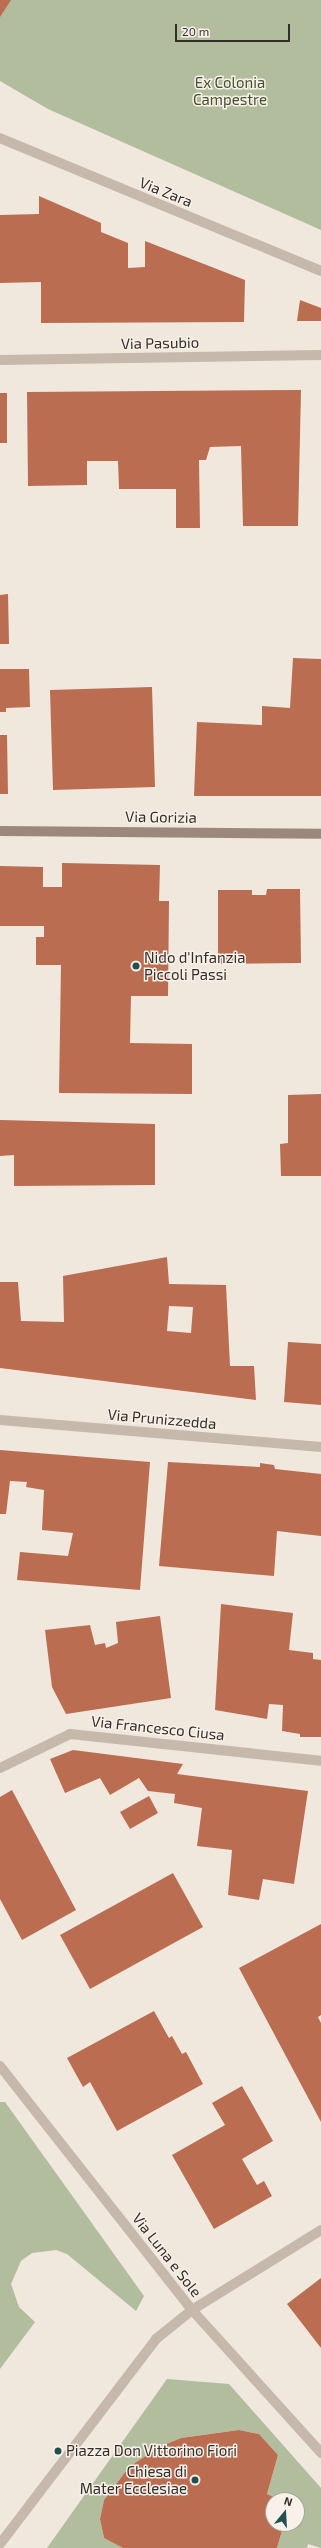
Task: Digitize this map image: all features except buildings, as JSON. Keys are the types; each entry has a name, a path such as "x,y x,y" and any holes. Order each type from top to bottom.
{"main road":[{"name":"Via Gorizia","path":"0,831 321,834"}],"street":[{"name":"Via Zara","path":"0,138 321,271"},
{"name":"Via Pasubio","path":"0,360 321,355"},
{"name":"Via Prunizzedda","path":"0,1420 321,1448"},
{"name":"Via Francesco Ciusa","path":"0,1768 70,1734 321,1761"},
{"name":"Via Luna e Sole","path":"0,2066 192,2310 321,2453"},
{"path":"0,2544 156,2339 192,2310 321,2230"}],"green space":[{"name":"Ex Colonia Campestre","path":"0,0 321,0 321,230 48,109 0,81"},
{"path":"0,2102 5,2102 144,2296 136,2311 67,2254 56,2250 32,2253 21,2261 11,2284 19,2307 35,2322 0,2369"},
{"path":"167,2379 229,2384 321,2488 321,2548 308,2544 307,2548 277,2548 282,2532 305,2532 305,2492 268,2492 278,2455 259,2434 239,2430 181,2438 159,2447 129,2467 104,2500 100,2519 104,2538 123,2548 47,2548"}],"place":[{"name":"Nido d'Infanzia Piccoli Passi","path":"136,966"},
{"name":"Piazza Don Vittorino Fiori","path":"58,2451"},
{"name":"Chiesa di Mater Ecclesiae","path":"195,2480"}]}
